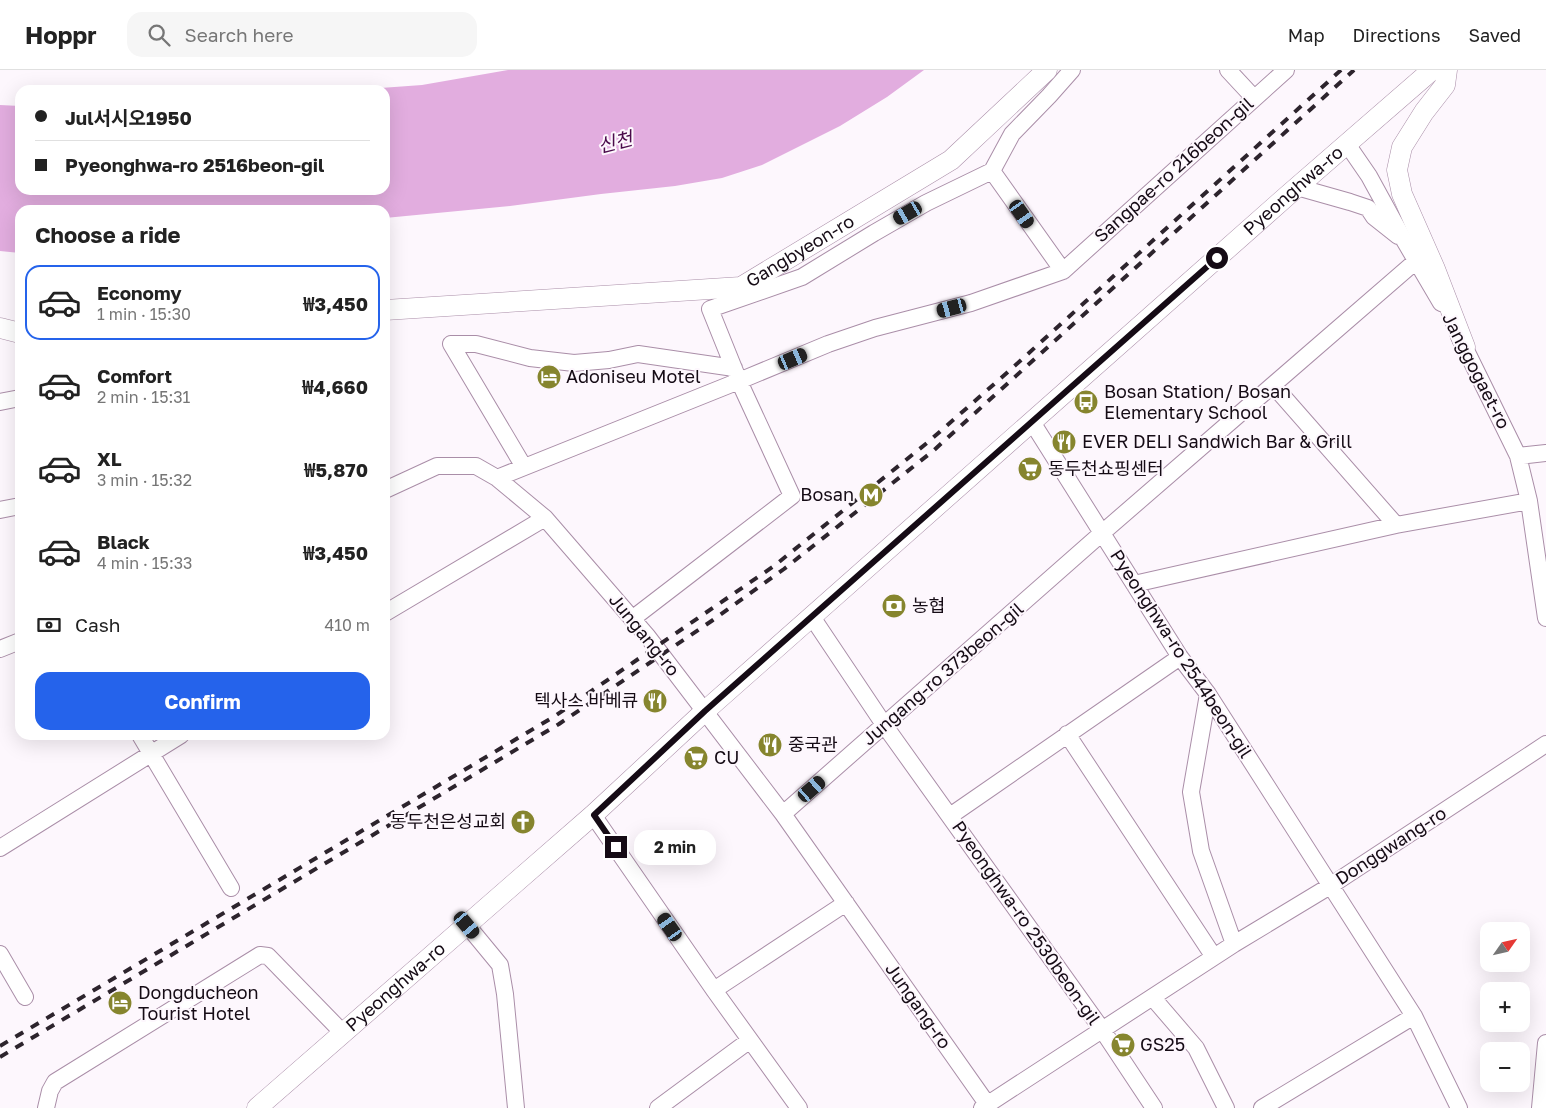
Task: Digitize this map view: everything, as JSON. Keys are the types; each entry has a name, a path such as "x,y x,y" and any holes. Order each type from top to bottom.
{"main road":[{"name":"Gangbyeon-ro","path":"390,310 741,287 951,160 1047,70"},
{"name":"Pyeonghwa-ro","path":"257,1108 594,815 705,711 1297,187 1432,70"},
{"path":"1447,70 1446,85 1424,112 1402,147 1397,170 1402,194 1435,269 1465,347"},
{"path":"0,328 15,331"}],"street":[{"path":"632,619 792,496 736,374 710,309 802,277 926,203 992,171 1012,134 1072,70"},
{"path":"1228,70 1254,98"},
{"name":"Sangpae-ro 216beon-gil","path":"1063,272 1286,70"},
{"name":"Janggogaet-ro","path":"1347,144 1369,176 1449,317 1518,456 1529,501 1546,618"},
{"path":"497,478 736,374 875,328 971,303 1063,272 992,171"},
{"path":"1297,187 1368,208 1374,217 1404,240"},
{"name":"Jungang-ro 373beon-gil","path":"783,814 1416,261"},
{"path":"524,467 451,344 476,344 530,358 574,364 638,354 736,374"},
{"path":"1273,385 1396,524"},
{"path":"0,402 15,399"},
{"name":"Pyeonghwa-ro 2544beon-gil","path":"1032,422 1180,657 1208,694 1414,1016 1459,1108"},
{"path":"1518,456 1546,453"},
{"name":"Jungang-ro","path":"390,488 437,466 476,466 497,478 545,518 632,619 783,814 987,1107"},
{"path":"1134,584 1396,524 1529,501"},
{"path":"0,510 15,507"},
{"path":"390,611 545,518"},
{"name":"Pyeonghwa-ro 2530beon-gil","path":"812,617 885,726 1103,1031 1154,1108"},
{"path":"0,649 15,642"},
{"name":"Pyeonghwa-ro 2530beon-gil","path":"950,816 1180,657"},
{"path":"1208,694 1191,792 1201,851 1234,944"},
{"path":"1067,734 1214,957"},
{"path":"143,740 231,888"},
{"path":"0,848 173,740"},
{"name":"Donggwang-ro","path":"987,1107 1234,944 1330,886 1546,744"},
{"path":"594,815 714,990 799,1108"},
{"path":"714,990 846,903"},
{"path":"467,925 500,965 505,994 516,1108"},
{"path":"0,954 25,997"},
{"path":"46,1108 50,1090 55,1082 260,955 268,956 343,1034"},
{"path":"1154,998 1196,1048 1226,1108"},
{"path":"1262,1108 1414,1016"},
{"path":"658,1108 750,1040"},
{"path":"1540,1108 1546,1043"}],"water":[{"name":"신천","path":"508,70 924,70 887,97 840,126 762,165 722,178 675,186 510,206 390,218 390,205 15,205 15,252 0,251 0,105 15,106 15,195 390,195 390,87 422,85"}],"railway":[{"path":"0,1046 555,716 774,566 927,443 1341,70"},
{"path":"0,1057 559,724 713,620 784,569 933,451 1354,70"}],"place":[{"name":"Adoniseu Motel","path":"549,377"},
{"name":"Bosan Station/ Bosan Elementary School","path":"1086,402"},
{"name":"EVER DELI Sandwich Bar & Grill","path":"1064,442"},
{"name":"동두천쇼핑센터","path":"1030,469"},
{"name":"Bosan","path":"871,495"},
{"name":"농협","path":"894,606"},
{"name":"텍사스 바베큐","path":"655,701"},
{"name":"중국관","path":"770,745"},
{"name":"CU","path":"696,758"},
{"name":"동두천은성교회","path":"523,822"},
{"name":"Dongducheon Tourist Hotel","path":"120,1003"},
{"name":"GS25","path":"1123,1045"}],"route":[{"path":"616,847 594,815 705,711 1217,258"}]}
